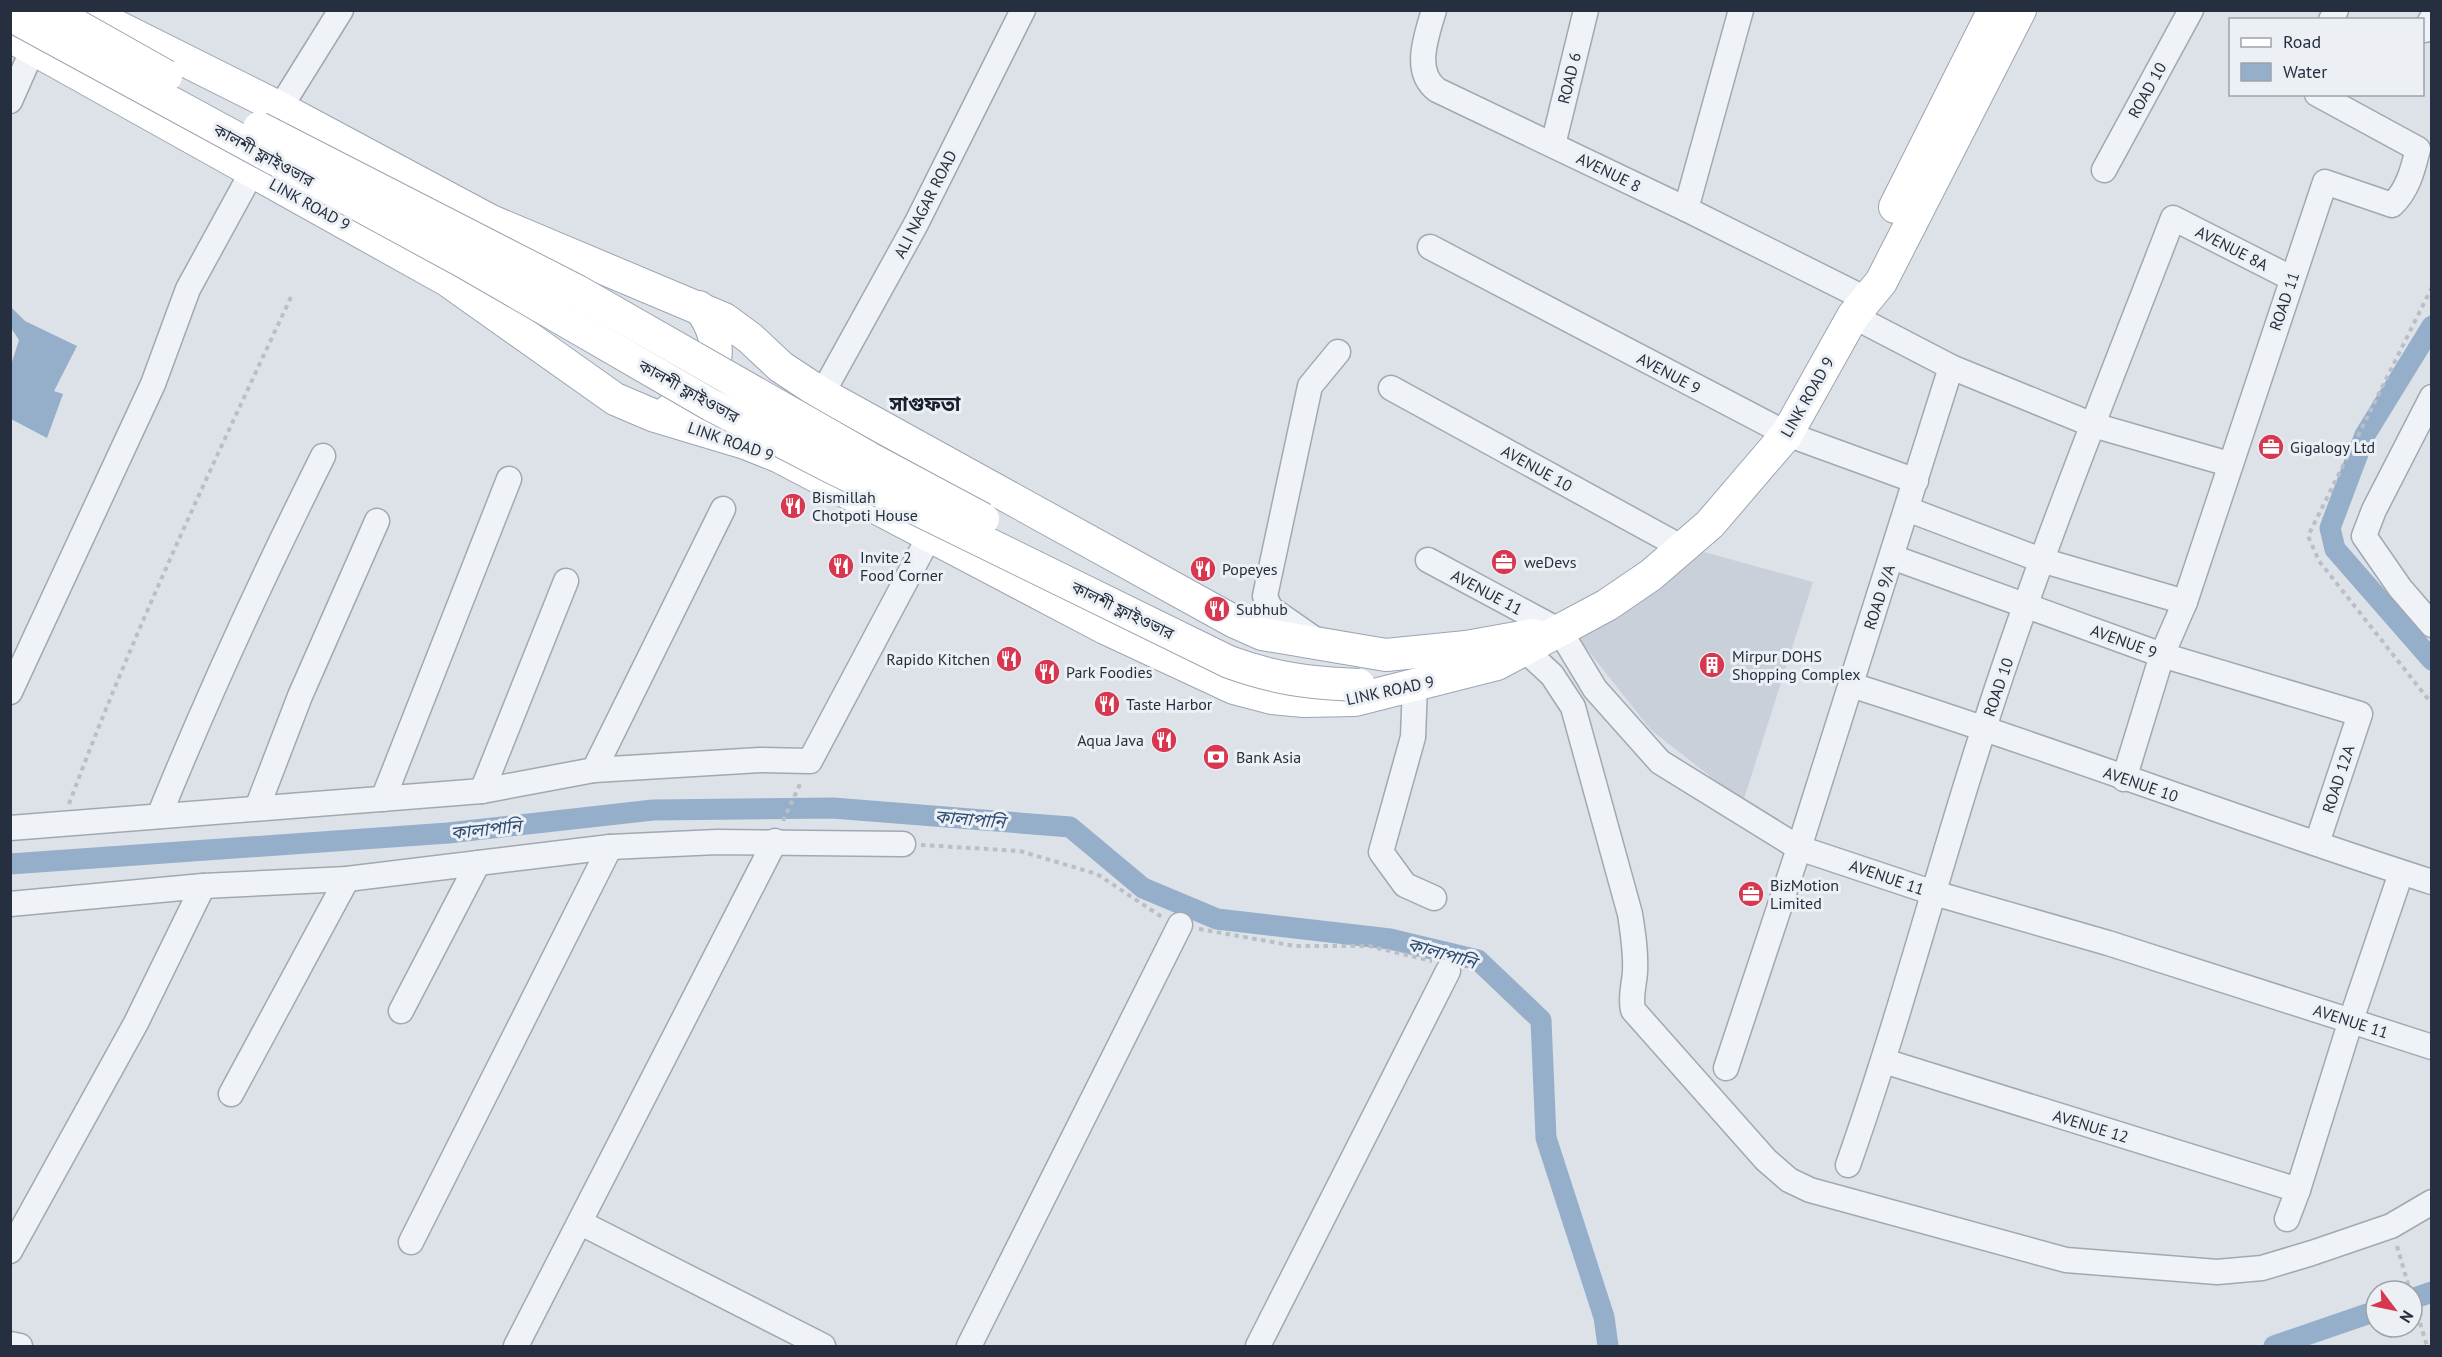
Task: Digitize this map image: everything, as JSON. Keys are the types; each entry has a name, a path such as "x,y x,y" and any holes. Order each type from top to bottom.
{"main road":[{"path":"49,10 264,130 577,291 869,458 1218,645 1296,670 1351,679 1386,655"},
{"name":"LINK ROAD 9","path":"84,10 280,108 491,221 724,319 750,338 781,367 822,394 1235,622 1262,634 1386,655 1466,647 1560,631"},
{"name":"LINK ROAD 9","path":"22,43 447,280 615,399 655,416 745,443 780,457 1105,628 1234,688 1272,698 1304,701 1355,700 1497,664 1607,605 1683,548 1710,524 1787,434 1854,305 1862,273 1994,10"},
{"name":"LINK ROAD 9","path":"1854,305 1881,282 2020,10"},
{"name":"কালশী ফ্লাইওভার","path":"10,15 464,262 711,405 862,483 1229,662 1279,678 1309,684 1351,679 1406,688"},
{"path":"655,416 679,406 696,393 714,364 717,354 716,336 711,321 699,307"}],"street":[{"path":"280,108 341,10"},
{"name":"ALI NAGAR ROAD","path":"822,394 916,224 1023,10"},
{"name":"AVENUE 8","path":"1434,10 1424,48 1423,65 1432,86 1686,209 1854,305"},
{"name":"ROAD 6","path":"1552,145 1586,10"},
{"path":"1686,209 1741,10"},
{"name":"ROAD 10","path":"2104,170 2191,10"},
{"path":"10,101 22,43"},
{"name":"ROAD 11","path":"2124,779 2162,655 2185,602 2291,278 2325,182 2392,205 2399,198 2410,178 2418,149 2321,96"},
{"path":"10,692 153,384 188,289 252,172"},
{"name":"ROAD 10","path":"1848,1165 1884,1061 1984,727 2041,560 2173,218"},
{"name":"AVENUE 8A","path":"2173,218 2291,278"},
{"name":"AVENUE 9","path":"1430,247 1787,434 1916,481"},
{"path":"1854,305 1951,367 2093,425 2229,464"},
{"path":"1323,646 1270,608 1265,596 1310,387 1338,352"},
{"name":"ROAD 9/A","path":"1726,1068 1799,848 1951,367"},
{"name":"AVENUE 10","path":"1391,388 1683,548"},
{"path":"2432,397 2374,510 2364,536 2400,588 2432,625"},
{"path":"159,816 218,677 323,456"},
{"path":"383,799 508,479"},
{"path":"1907,509 2041,560 2185,602"},
{"path":"594,770 723,510"},
{"path":"257,808 300,696 377,521"},
{"path":"10,828 482,791 594,770 760,760 810,761 929,537"},
{"name":"AVENUE 9","path":"1892,557 2162,655 2360,714"},
{"name":"AVENUE 11","path":"1428,560 1560,631 1595,689 1660,762 1799,848 1934,893 2108,943 2432,1047"},
{"path":"482,791 566,581"},
{"path":"1526,650 1552,675 1573,707 1630,914 1635,947 1635,975 1630,997 1633,1010 1766,1160 1789,1180 1810,1190 2066,1260 2217,1272 2262,1268 2312,1253 2391,1227 2432,1202"},
{"name":"AVENUE 10","path":"1851,685 1984,727 2124,779 2432,882"},
{"path":"1406,688 1413,737 1381,852 1405,885 1434,898"},
{"name":"ROAD 12A","path":"2317,843 2360,714"},
{"path":"516,1347 777,835"},
{"path":"10,904 203,886 347,879 610,847 777,835 903,844"},
{"path":"411,1242 610,847"},
{"path":"400,1011 478,863"},
{"path":"2287,1219 2401,873"},
{"path":"231,1094 347,879"},
{"path":"10,1251 136,1023 203,886"},
{"path":"969,1347 1180,925"},
{"path":"1258,1347 1448,971"},
{"name":"AVENUE 12","path":"1884,1061 2298,1191"},
{"path":"581,1223 823,1347"},
{"path":"10,1344 20,1347"}],"path":[{"path":"61,825 92,742 217,454 291,297"},
{"path":"777,835 803,776"},
{"path":"2401,1258 2407,1279"}],"shaded area":[{"path":"1704,552 1813,582 1743,802 1651,730 1578,638"}],"water":[{"path":"11,307 25,321 77,346 54,391 63,394 47,438 11,419 11,365 19,340 11,328"}],"waterway":[{"path":"2432,326 2365,435 2330,528 2335,549 2432,660"},
{"name":"কালাপানি","path":"10,864 448,833 653,810 833,808 1070,827 1143,888 1217,919 1390,939 1478,960 1541,1020 1546,1138 1604,1317 1608,1346"},
{"name":"কালাপানি","path":"2424,1295 2432,1292"},
{"name":"কালাপানি","path":"2274,1346 2364,1315"}],"place":[{"name":"Gigalogy Ltd","path":"2271,447"},
{"name":"Bismillah Chotpoti House","path":"793,506"},
{"name":"weDevs","path":"1504,562"},
{"name":"Invite 2 Food Corner","path":"841,566"},
{"name":"Popeyes","path":"1203,569"},
{"name":"Subhub","path":"1217,609"},
{"name":"Rapido Kitchen","path":"1009,659"},
{"name":"Mirpur DOHS Shopping Complex","path":"1712,665"},
{"name":"Park Foodies","path":"1047,672"},
{"name":"Taste Harbor","path":"1107,704"},
{"name":"Aqua Java","path":"1164,740"},
{"name":"Bank Asia","path":"1216,757"},
{"name":"BizMotion Limited","path":"1751,894"}],"district":[{"name":"সাগুফতা","path":"925,404"}]}
